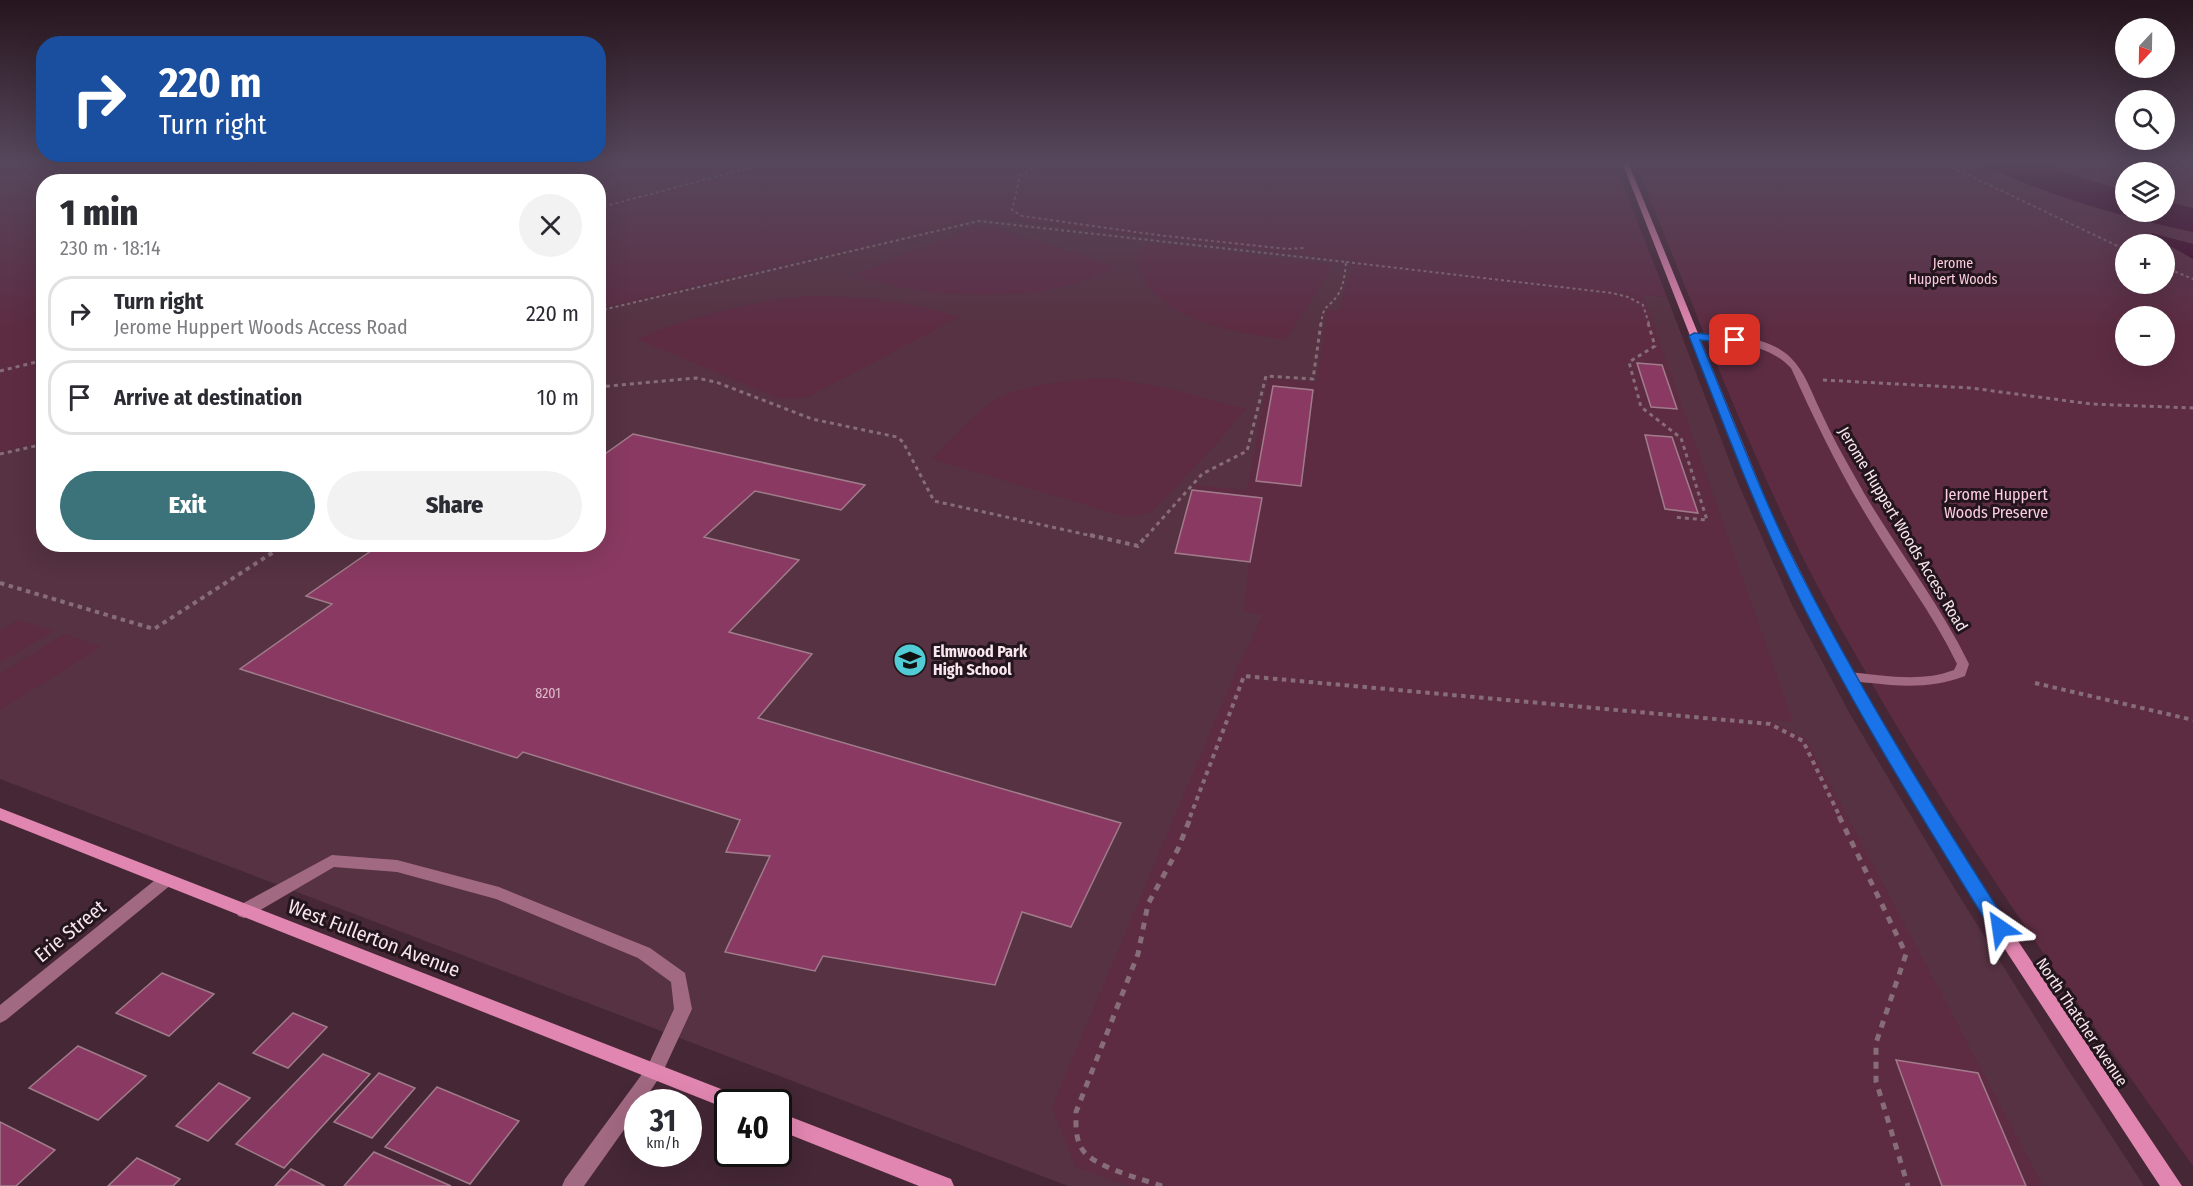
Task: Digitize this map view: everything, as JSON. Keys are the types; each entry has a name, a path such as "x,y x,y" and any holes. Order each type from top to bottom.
{"street":[{"name":"North Thatcher Avenue","path":"1647,217 1767,517 1848,676 1917,795 2000,928 2172,1186"},
{"name":"Jerome Huppert Woods Access Road","path":"1694,336 1735,340 1771,348 1789,359 1837,458 1887,541 1949,635 1963,664 1960,673 1948,678 1931,680 1908,681 1848,676"},
{"name":"West Fullerton Avenue","path":"0,814 714,1095"},
{"path":"244,911 332,861 397,866 499,894 644,953 679,978 683,1009 654,1072 572,1186"},
{"name":"Erie Street","path":"0,1015 166,879"},
{"path":"792,1126 944,1186"}],"path":[{"path":"1032,217 1157,235 1287,249 1305,248"},
{"path":"2057,217 2115,245"},
{"path":"606,309 979,221 1612,293 1638,301 1643,305 1654,346 1629,362 1641,407 1681,438 1707,520 1673,517"},
{"path":"606,386 696,378 716,382 812,419 897,437 903,442 934,501 1138,546 1202,474 1248,451 1266,376 1312,379 1323,309 1337,296 1344,280 1346,262"},
{"path":"2175,272 2193,279"},
{"path":"0,371 36,362"},
{"path":"1799,378 1869,384 1971,388 2091,404 2193,408"},
{"path":"0,454 36,446"},
{"path":"0,583 154,629 274,552"},
{"path":"1162,1186 1108,1166 1086,1154 1077,1137 1076,1112 1138,954 1148,904 1178,849 1244,676 1770,724 1803,741 1905,954 1876,1043 1876,1081 1908,1186"},
{"path":"2035,683 2193,720"}],"shaded area":[{"name":"Elmwood Park High School","path":"980,217 1667,297 1738,483 1792,605 1850,714 1953,886 2144,1186 1068,1186 0,779 0,452 36,444 36,552 606,552 606,307"},
{"path":"2175,217 2193,217 2193,232 2150,222 2175,222"},
{"path":"2175,239 2193,244 2193,259 2175,249"}],"green space":[{"path":"0,217 36,217 36,444 0,452"},
{"path":"606,217 980,217 606,307"},
{"path":"984,217 1636,217 1667,297 1643,295 1793,722 1770,720 1806,738 2043,1186 1128,1186 1076,1167 1052,1107 1237,669 1263,615 1244,611 1249,562 1175,553 1192,490 1194,485 1247,490 1268,378 1317,382 1327,310 1339,310 1355,261"},
{"name":"Jerome Huppert Woods Preserve","path":"1657,217 2115,217 2115,222 2175,222 2175,217 2193,217 2193,1166 2069,990 1950,812 1875,689 1820,591 1769,486"},
{"path":"977,225 992,225 1116,267 1087,280 1055,288 986,295 917,290 854,275"},
{"path":"1149,242 1326,264 1333,268 1285,340 1220,327 1198,320 1160,298 1146,283 1136,263 1141,251"},
{"path":"807,296 884,300 959,317 808,397 780,399 637,339 678,323 720,311"},
{"path":"1110,378 1167,388 1246,409 1213,448 1150,513 1126,517 932,459 959,430 1000,397 1047,384"},
{"path":"18,620 54,631 0,663 0,630"},
{"path":"65,634 101,647 0,710 0,674"}],"building":[{"path":"1637,363 1662,365 1677,409 1651,407"},
{"path":"1273,386 1313,390 1301,486 1256,481"},
{"path":"633,434 865,485 841,510 755,491 704,537 799,560 729,632 812,654 758,718 1121,823 1071,927 1022,912 995,985 823,956 815,971 725,952 770,856 726,852 740,820 523,752 517,758 240,669 332,604 306,596 369,552 606,552 606,453"},
{"path":"1645,435 1672,437 1698,513 1665,509"},
{"path":"1192,490 1262,498 1250,562 1175,553"},
{"path":"162,973 214,994 169,1036 116,1013"},
{"path":"293,1013 327,1027 288,1068 253,1053"},
{"path":"78,1046 146,1076 98,1120 29,1088"},
{"path":"323,1054 370,1074 284,1168 236,1144"},
{"path":"1896,1060 1978,1073 2026,1186 1942,1186"},
{"path":"379,1073 415,1088 372,1138 334,1122"},
{"path":"219,1083 250,1098 208,1141 176,1126"},
{"path":"437,1087 519,1121 470,1184 385,1147"},
{"path":"0,1122 55,1150 16,1186 0,1186"},
{"path":"374,1152 451,1186 344,1186"},
{"path":"137,1158 180,1179 173,1186 108,1186"},
{"path":"291,1169 325,1186 275,1186"}],"place":[{"name":"Elmwood Park High School","path":"910,660"}],"route":[{"path":"1735,340 1694,336 1767,517 1848,676 1917,795 2000,928"}],"park label":[{"name":"Jerome Huppert Woods","path":"1953,272"}]}
